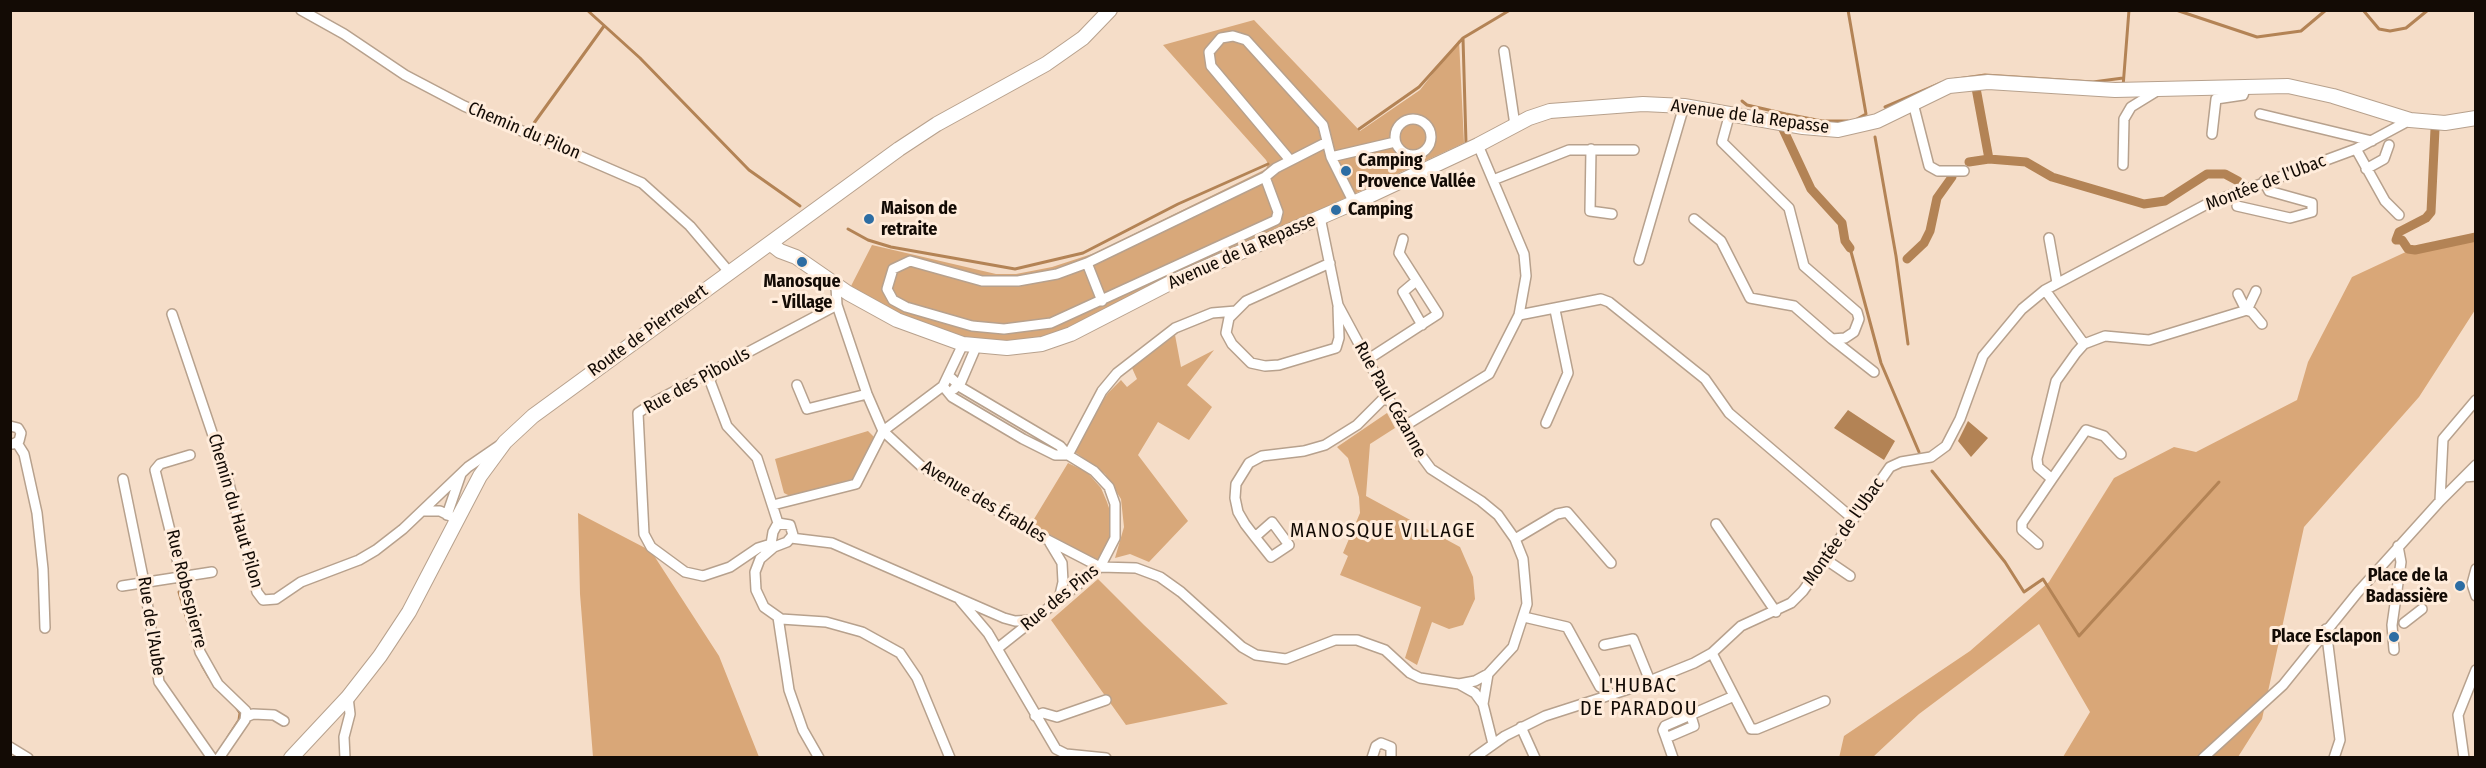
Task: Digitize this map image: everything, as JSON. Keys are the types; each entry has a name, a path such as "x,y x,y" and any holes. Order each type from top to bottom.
{"street":[{"name":"Chemin du Pilon","path":"301,10 344,34 405,75 454,100 642,183 690,226 730,273"},
{"name":"Route de Pierrevert","path":"291,758 348,697 380,656 409,612 452,517 505,442 552,400 730,273 777,245 908,142 1068,49 1110,10"},
{"path":"1290,160 1210,66 1209,52 1221,38 1233,36 1246,39 1323,125 1331,157 1353,202"},
{"path":"1504,51 1515,125"},
{"name":"Avenue de la Repasse","path":"777,245 836,286 897,320 969,345 1025,347 1061,338 1170,283 1320,218 1478,145 1515,125 1540,114 1564,109 1643,104 1684,105 1803,127 1838,130 1877,121 1940,90 1964,83 2115,90 2246,86 2303,88 2410,120 2445,123 2475,118"},
{"path":"2212,134 2216,99 2243,95 2246,86"},
{"path":"2123,165 2121,129 2125,115 2136,104 2161,89"},
{"path":"1913,103 1929,166 1938,171 1964,171"},
{"path":"1639,260 1684,105"},
{"path":"1730,113 1722,142 1789,208 1806,268 1858,314 1857,326 1852,334 1840,339 1832,339"},
{"path":"2260,114 2372,141"},
{"path":"1409,120 1425,124 1431,135 1429,145 1416,155 1401,151 1395,142 1396,130 1409,120"},
{"name":"Montée de l'Ubac","path":"1474,758 1521,727 1567,708 1650,681 1712,653 1735,630 1776,612 1796,599 1852,518 1893,465 1931,457 1946,446 1960,419 1983,356 2022,309 2045,290 2207,204 2264,181 2356,149 2410,120"},
{"path":"1265,177 1277,209 1276,220 1051,323 994,329 958,323 917,312 893,300 887,289 893,269 910,261 974,279 1004,282 1045,277 1087,263 1265,177 1290,160 1327,142"},
{"path":"1331,157 1395,142"},
{"path":"1403,427 1489,374 1519,315 1526,276 1524,254 1478,145"},
{"path":"2366,169 2384,159 2389,145"},
{"path":"1591,149 1590,211 1612,214"},
{"path":"2356,149 2385,201 2399,215"},
{"path":"1493,180 1569,150 1634,150"},
{"path":"2237,206 2290,218 2312,212 2312,203 2270,191 2264,181"},
{"name":"Rue Paul Cézanne","path":"1320,218 1338,305 1403,427 1427,465 1488,506 1502,519 1515,539 1527,577 1524,617 1510,651 1488,674 1475,681 1459,684"},
{"path":"1694,219 1721,242 1750,298 1794,306 1874,372"},
{"path":"2049,238 2057,283"},
{"path":"1367,360 1438,314 1398,251 1403,239"},
{"path":"1330,262 1255,296 1236,311 1226,326 1229,340 1251,363 1270,366 1336,348 1340,338 1338,305"},
{"path":"1087,263 1102,301"},
{"path":"1416,281 1403,292 1422,325"},
{"name":"Avenue des Érables","path":"836,286 837,305 867,394 883,431 921,466 1046,539 1100,567"},
{"path":"2045,290 2084,344"},
{"path":"2052,478 2038,467 2037,459 2058,378 2084,344 2109,335 2149,340 2247,310 2256,291"},
{"path":"2238,294 2247,310 2251,311 2262,324"},
{"path":"1519,315 1555,310 1597,300 1609,302 1705,379 1726,411 1852,518"},
{"name":"Rue des Pibouls","path":"772,545 758,548 724,570 699,576 685,572 665,559 645,538 638,413 837,305"},
{"path":"1546,423 1568,373 1555,310"},
{"path":"1068,455 1105,387 1169,331 1207,315 1236,311"},
{"name":"Chemin du Haut Pilon","path":"172,314 228,480 253,581 260,597 266,600 276,599 301,582 359,560 386,543 477,459 505,442"},
{"path":"944,389 949,376 969,345"},
{"path":"772,505 856,483 883,431 934,393 958,386 969,345"},
{"path":"714,371 710,381 727,426 757,458 778,523"},
{"name":"Rue des Pins","path":"949,376 958,386 1060,446 1068,455 1098,474 1109,487 1115,504 1117,523 1114,543 1100,567 998,648"},
{"path":"797,385 807,409 867,394"},
{"name":"Rue des Pins","path":"944,389 1051,454 1068,455"},
{"path":"1253,533 1238,512 1234,494 1239,477 1249,463 1263,456 1304,451 1325,445 1357,425 1386,396"},
{"path":"2440,501 2443,439 2475,400"},
{"path":"10,426 20,431 20,439 14,443 24,454 37,513 45,628"},
{"path":"2038,544 2022,530 2021,525 2086,430 2104,436 2121,454"},
{"name":"Rue Robespierre","path":"190,455 160,464 155,470 175,542 180,576 204,660 218,684 244,707 246,717"},
{"path":"2203,758 2278,690 2326,629 2398,546 2475,465"},
{"path":"423,511 438,511 452,517 461,473"},
{"path":"2464,477 2475,476"},
{"name":"Rue de l'Aube","path":"123,479 144,582 161,687 212,758"},
{"path":"1515,539 1557,514 1567,512 1611,563"},
{"path":"778,523 773,529 772,545 758,562 754,581 764,607 778,618 843,626 868,634 900,653 917,678 950,758"},
{"path":"772,545 786,543 793,532 790,525 778,523"},
{"path":"1716,524 1776,612"},
{"path":"791,538 838,544 1011,620 1035,620"},
{"path":"1046,539 1062,563 1063,582 1059,599"},
{"path":"2394,650 2392,629 2401,562 2398,546"},
{"path":"1825,559 1850,576"},
{"path":"1100,567 1136,568 1160,577 1181,592 1242,647 1260,656 1286,659 1335,640 1357,640 1385,650 1410,673 1420,678 1459,684 1473,692 1483,704"},
{"path":"2475,569 2472,584 2475,596"},
{"path":"122,586 212,572"},
{"path":"957,596 998,648 1035,716 1058,751 1106,758"},
{"path":"975,618 981,608"},
{"path":"2404,623 2422,609"},
{"path":"1524,617 1568,627 1600,687"},
{"path":"778,618 789,690 803,730 819,758"},
{"path":"2326,629 2340,740 2334,758"},
{"path":"1604,645 1633,639 1650,681"},
{"path":"1712,653 1753,730 1826,701"},
{"path":"2464,758 2458,715 2475,670"},
{"path":"1488,674 1483,704 1493,744"},
{"path":"1673,758 1666,738 1694,726 1691,716 1734,696"},
{"path":"345,758 344,737 350,714 348,697"},
{"path":"1035,716 1043,713 1057,717 1106,700"},
{"path":"219,758 246,717 255,714 274,715 284,721"},
{"path":"1521,727 1535,758"},
{"path":"1372,758 1376,746 1381,743 1391,747 1391,758"},
{"path":"10,747 28,758"}],"shaded area":[{"path":"1254,20 1360,131 1420,90 1459,40 1464,143 1119,303 1059,334 1026,341 993,341 962,337 886,308 851,286 872,245 996,274 1016,274 1052,267 1095,253 1266,169 1268,164 1266,160 1163,45"},
{"path":"2475,233 2475,310 2419,397 2304,527 2262,719 2238,757 2063,757 2090,712 2039,624 1919,714 1873,757 1839,758 1844,736 1970,651 2049,582 2114,478 2174,447 2196,452 2297,400 2308,362 2352,277 2410,250"},
{"path":"1175,335 1181,367 1214,350 1187,385 1212,407 1189,440 1158,422 1138,455 1188,521 1149,562 1130,554 1115,558 1124,527 1121,499 1105,474 1075,452 1095,412 1108,393 1121,380 1127,387 1137,379 1132,368"},
{"path":"1848,410 1895,441 1884,460 1834,428"},
{"path":"1387,413 1395,428 1370,444 1366,496 1460,547 1473,577 1475,599 1463,625 1449,629 1432,622 1417,665 1405,658 1421,607 1340,575 1348,556 1343,553 1360,513 1359,497 1348,458 1337,447"},
{"path":"1968,421 1988,438 1971,457 1958,441"},
{"path":"868,431 876,439 853,479 790,496 784,493 775,459"},
{"path":"1068,463 1087,472 1101,488 1112,517 1112,535 1100,560 1095,560 1031,524"},
{"path":"578,513 651,551 719,656 759,757 593,757 580,594"},
{"path":"1098,579 1228,704 1126,725 1051,620"}],"waterway":[{"path":"587,10 640,58 749,170 800,206"},
{"path":"1359,129 1419,87 1463,38 1510,10"},
{"path":"1848,10 1866,114 1857,119"},
{"path":"2123,87 2129,10"},
{"path":"2176,10 2257,37 2301,31 2326,10"},
{"path":"2363,10 2379,29 2390,31 2406,28 2428,10"},
{"path":"529,130 604,26"},
{"path":"1463,38 1466,143"},
{"path":"1950,80 1985,75 2093,82 2123,78"},
{"path":"1885,107 1941,83"},
{"path":"1976,88 1989,159 2026,162 2052,177 2144,204 2165,201 2207,174 2225,174 2238,181"},
{"path":"1742,101 1747,105 1822,121 1848,121"},
{"path":"1783,129 1811,189 1842,223 1845,241 1850,248"},
{"path":"2435,129 2431,212 2426,218 2399,232 2396,240 2402,240 2408,249 2415,250 2476,237"},
{"path":"1875,137 1896,256 1908,344"},
{"path":"1969,162 1989,159"},
{"path":"848,229 868,240 891,247 1015,269 1083,253 1178,204 1268,164"},
{"path":"1907,259 1924,243 1930,231 1937,198 1952,177"},
{"path":"1850,248 1881,363 1919,452"},
{"path":"1932,471 2005,562 2024,592 2043,579 2079,636 2219,482"},
{"path":"179,592 190,630"},
{"path":"202,665 209,677"},
{"path":"228,737 239,720 240,713 236,707"}],"place":[{"name":"Camping Provence Vallée","path":"1346,171"},
{"name":"Camping","path":"1336,210"},
{"name":"Maison de retraite","path":"869,219"},
{"name":"Manosque - Village","path":"802,262"},
{"name":"Place de la Badassière","path":"2460,586"},
{"name":"Place Esclapon","path":"2394,637"}],"district":[{"name":"MANOSQUE VILLAGE","path":"1383,531"},
{"name":"L'HUBAC DE PARADOU","path":"1639,698"}]}
